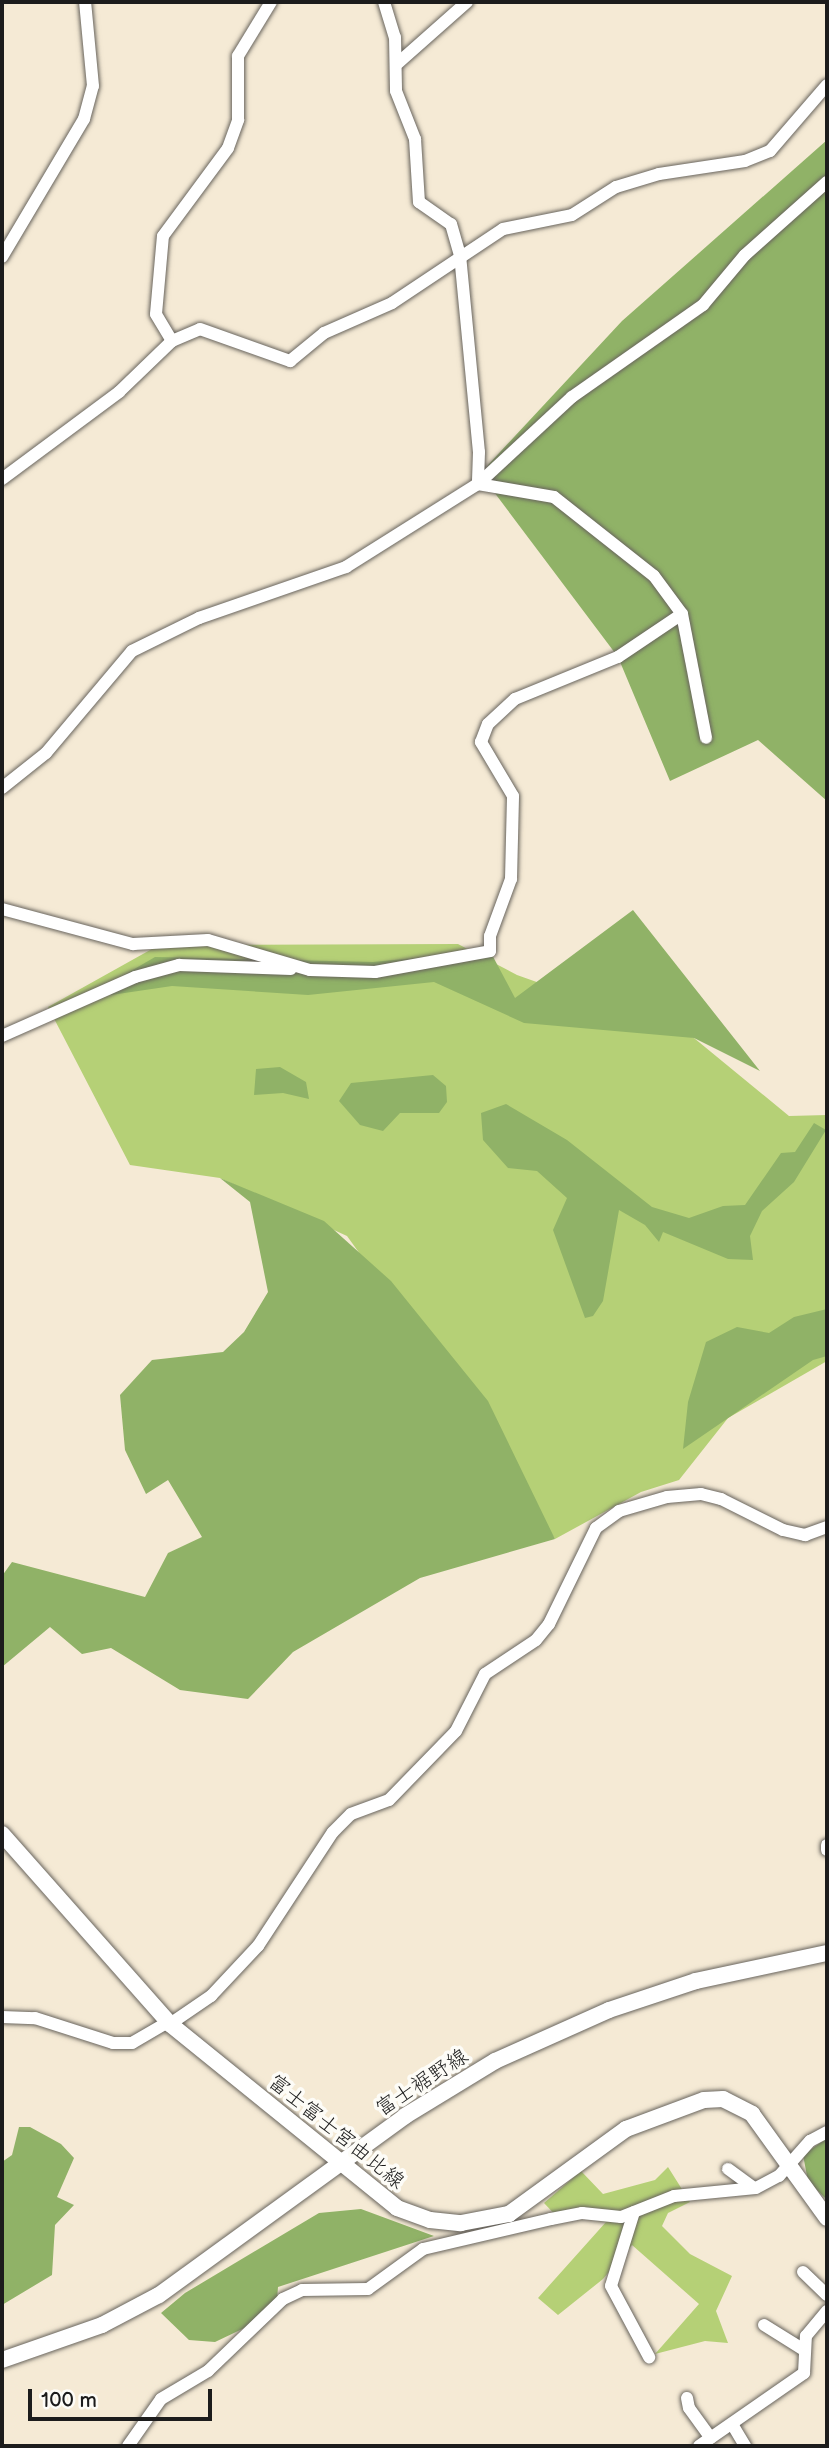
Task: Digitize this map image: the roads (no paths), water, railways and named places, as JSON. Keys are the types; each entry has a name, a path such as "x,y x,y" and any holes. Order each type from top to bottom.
{"main road":[{"name":"富士富士宮由比線","path":"2,1833 169,2023 397,2208 430,2220 486,2221 530,2203 626,2129 704,2099 723,2099 752,2114 786,2166 827,2218"},
{"name":"富士裾野線","path":"2,2360 102,2325 159,2295 447,2089 549,2036 696,1981 827,1953"}],"street":[{"path":"2,257 84,118 93,86 85,2"},
{"path":"172,341 156,314 163,236 228,148 238,120 238,56 271,2"},
{"path":"384,2 398,63 397,91 415,139 419,202 451,224 460,255 479,452 478,484"},
{"path":"398,63 467,2"},
{"path":"2,479 119,392 172,341 200,329 290,361 324,333 393,303 460,255 503,229 572,215 616,187 659,174 745,161 770,151 827,85"},
{"path":"2,788 46,753 132,651 200,618 346,568 478,484 572,397 703,305 745,255 827,182"},
{"path":"478,484 554,497 654,576 682,614 706,738"},
{"path":"2,1037 135,977 179,965 374,972 490,951 490,936 511,879 513,796 481,742 488,724 515,699 618,657 682,614"},
{"path":"2,909 133,944 208,940 310,970"},
{"path":"2,2017 36,2018 113,2043 132,2043 211,1996 258,1946 333,1832 351,1814 388,1800 456,1731 485,1674 536,1640 550,1624 597,1528 619,1511 667,1497 701,1494 721,1499 783,1530 805,1535 827,1527"},
{"path":"128,2446 161,2399 208,2371 283,2299 302,2290 368,2289 423,2249 582,2213 621,2217 674,2196 756,2188 786,2166 810,2141 827,2132"},
{"path":"728,2169 756,2188"},
{"path":"634,2212 611,2286 649,2357"},
{"path":"803,2272 827,2295"},
{"path":"699,2446 804,2373 806,2336 827,2311"},
{"path":"764,2325 804,2350"},
{"path":"687,2398 689,2408 711,2438"},
{"path":"732,2424 745,2446"}]}
